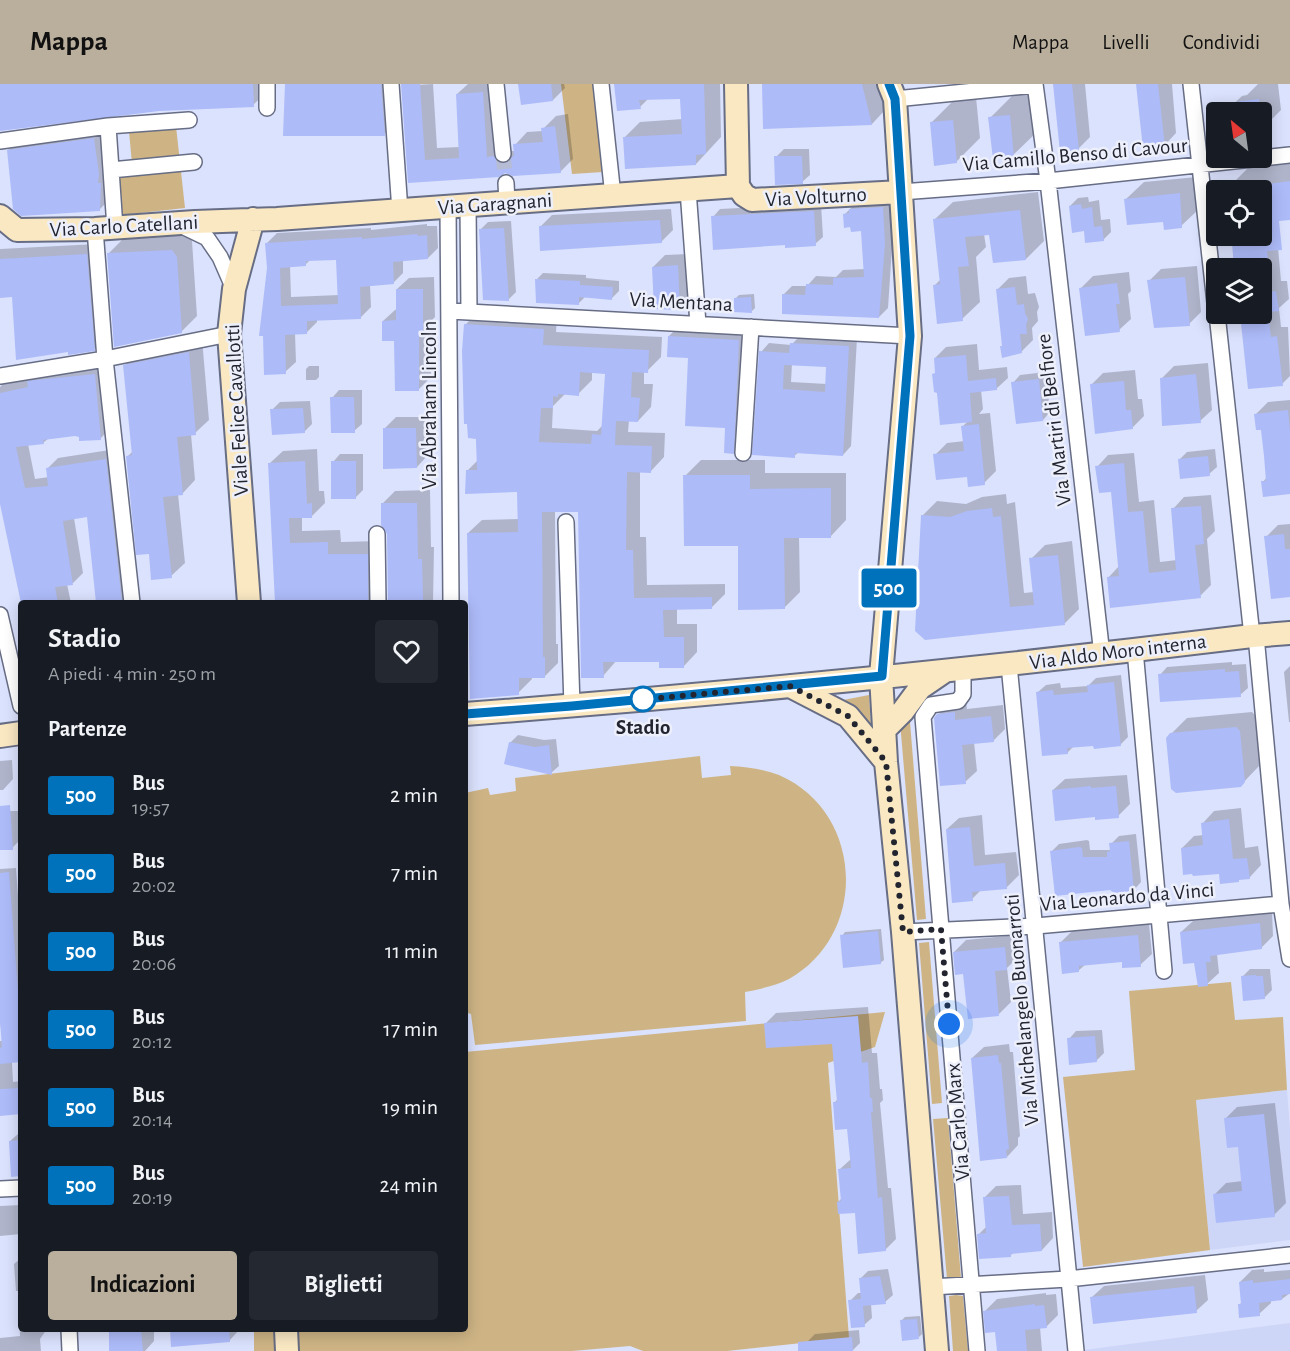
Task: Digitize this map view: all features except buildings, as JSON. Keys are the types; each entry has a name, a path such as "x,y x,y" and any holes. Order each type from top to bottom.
{"street":[{"path":"267,84 267,108"},
{"path":"391,84 400,211"},
{"path":"496,84 503,154"},
{"path":"601,84 613,196"},
{"path":"736,84 738,186"},
{"path":"892,92 1035,84"},
{"name":"Via Martiri di Belfiore","path":"1035,84 1102,655"},
{"path":"1191,84 1211,258"},
{"name":"Via Carlo Marx","path":"892,92 910,336 882,676 886,762 903,932 937,1351"},
{"path":"0,141 108,126 189,120"},
{"path":"108,126 111,170 105,228 105,359 132,600"},
{"name":"Via Camillo Benso di Cavour","path":"901,192 1048,181 1290,155"},
{"path":"111,170 194,162"},
{"name":"Via Garagnani","path":"253,219 458,206 506,192 613,196 738,186"},
{"name":"Via Volturno","path":"738,186 752,201 901,192"},
{"path":"688,190 698,324"},
{"name":"Via Abraham Lincoln","path":"451,600 450,311 458,206"},
{"name":"Via Abraham Lincoln","path":"458,206 469,311"},
{"name":"Via Carlo Catellani","path":"0,216 16,230 105,228 253,219"},
{"name":"Viale Felice Cavallotti","path":"249,600 229,334 234,289 253,219"},
{"path":"178,224 207,238 220,257 234,289"},
{"name":"Via Mentana","path":"450,311 910,336"},
{"path":"1218,324 1254,636 1281,904 1290,959"},
{"path":"743,453 751,327"},
{"path":"0,376 105,359 229,334"},
{"path":"566,522 572,706"},
{"path":"377,534 378,600"},
{"path":"0,615 18,693"},
{"name":"Via Aldo Moro interna","path":"790,686 1009,665 1290,633"},
{"path":"1135,650 1164,971"},
{"name":"Via Michelangelo Buonarroti","path":"1009,665 1076,1351"},
{"name":"Via Carlo Marx","path":"954,670 963,694 958,701 931,705 923,717 977,1351"},
{"name":"Via Aldo Moro interna","path":"884,730 903,711 920,688 954,670"},
{"path":"468,714 790,686 848,716 886,762"},
{"path":"0,735 18,733"},
{"name":"Via Leonardo da Vinci","path":"903,932 1036,926 1281,904"},
{"path":"0,1189 18,1188"},
{"path":"931,1287 1068,1279 1290,1255"},
{"path":"69,1332 70,1351"},
{"path":"286,1332 287,1351"}],"shaded area":[{"path":"561,84 593,84 603,172 572,174"},
{"path":"176,126 185,208 122,215 118,177 133,175 129,131"},
{"path":"869,695 871,726 857,713 838,701"},
{"path":"900,722 910,722 926,919 917,920"},
{"path":"700,756 702,778 731,775 730,766 779,775 807,793 828,816 841,844 846,874 843,904 833,933 815,959 789,979 745,992 746,1021 475,1045 471,1014 468,1013 468,792 488,788 490,795 516,791 515,778"},
{"path":"929,942 942,1103 932,1104 919,943"},
{"path":"1231,982 1235,1020 1283,1017 1287,1090 1196,1100 1210,1250 1083,1267 1063,1077 1135,1070 1129,991"},
{"path":"885,1012 875,1047 828,1063 849,1338 727,1351 643,1351 630,1346 572,1351 254,1351 254,1332 468,1332 468,1052"},
{"path":"1287,1090 1290,1128 1290,1240 1210,1250 1196,1100"},
{"path":"948,1118 961,1278 947,1279 933,1119"},
{"path":"949,1296 963,1296 968,1351 953,1351"},
{"path":"1290,1323 1290,1351 1076,1351"}],"tunnel":[{"path":"503,154 506,183"}],"bus line":[{"name":"500","path":"468,714 882,676 910,336 895,99 889,84"}],"place":[{"name":"Stadio","path":"643,699"}],"route":[{"path":"643,699 636,700 790,686 848,716 862,730 886,762 903,932 941,929 949,1024"}]}
